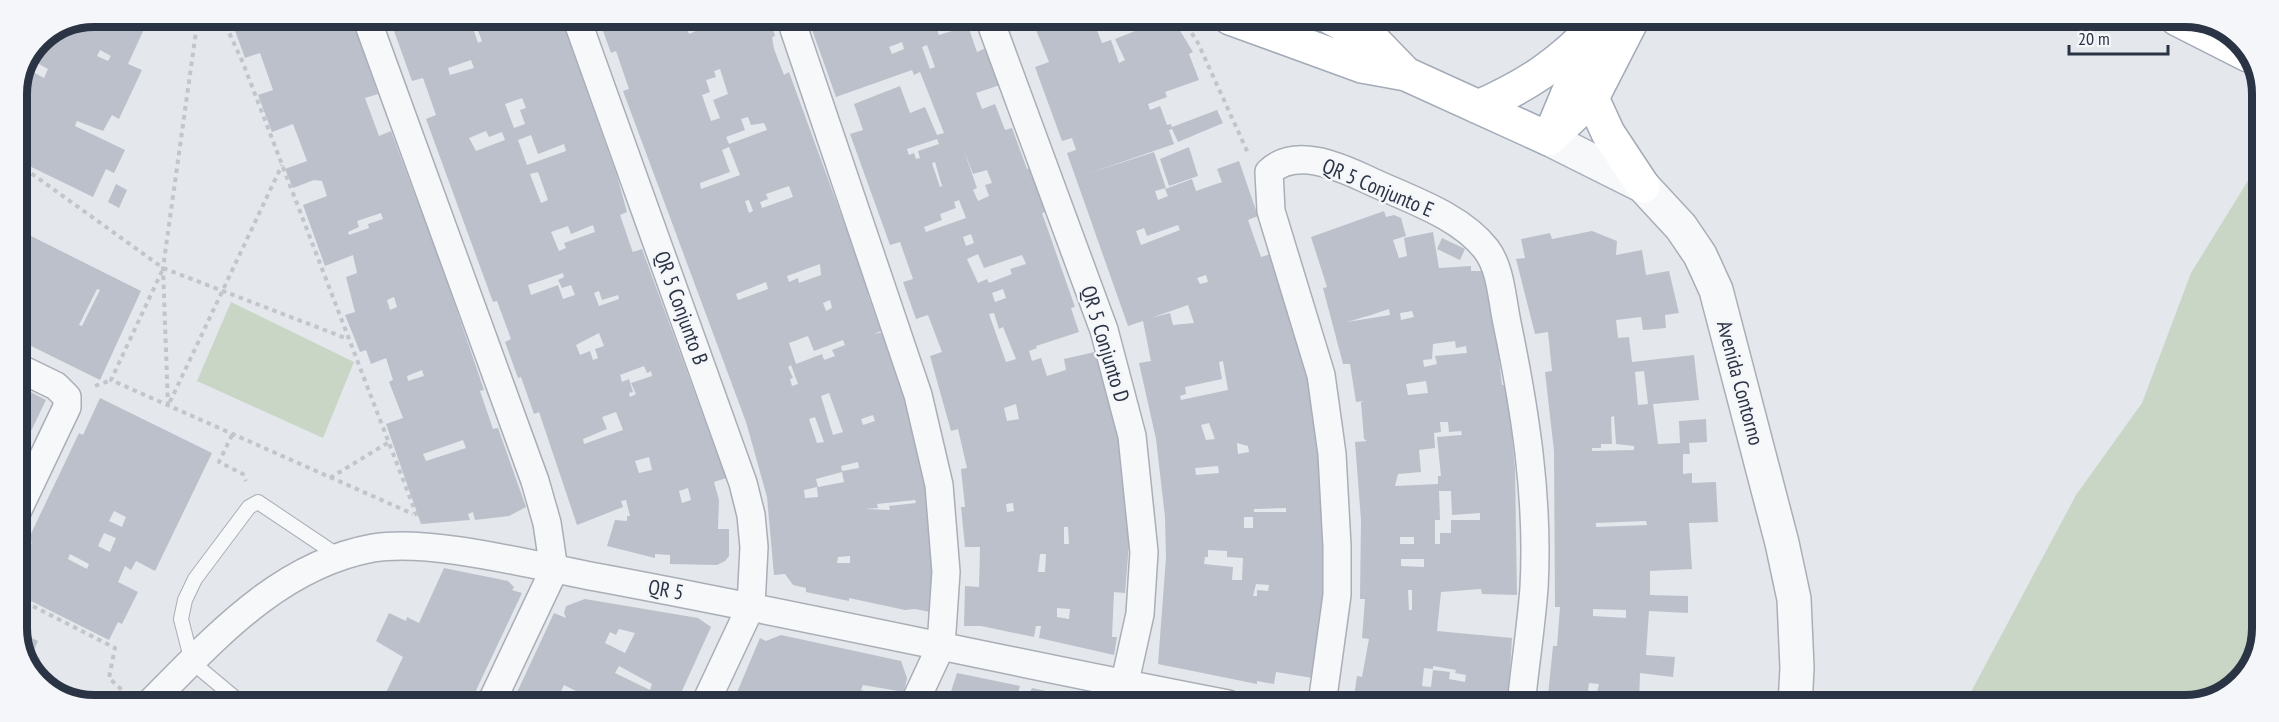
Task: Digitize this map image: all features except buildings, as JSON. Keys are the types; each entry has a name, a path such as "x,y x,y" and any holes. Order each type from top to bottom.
{"main road":[{"path":"1274,27 1362,66 1406,74 1549,139"},
{"path":"1349,27 1374,40 1406,74"},
{"path":"1478,107 1517,90 1536,78 1570,54 1594,27"},
{"path":"1549,139 1596,27"},
{"path":"1549,139 1592,98 1628,27"},
{"path":"2195,28 2232,47"},
{"path":"1592,98 1608,133 1643,186"}],"street":[{"path":"370,27 535,481 547,522 554,570 495,695"},
{"name":"QR 5 Conjunto B","path":"580,27 743,483 751,515 754,547 751,606"},
{"path":"794,27 918,394 939,484 946,572 941,646 918,695"},
{"name":"QR 5 Conjunto D","path":"992,27 1104,330 1132,436 1144,552 1140,614 1122,694"},
{"name":"Avenida Contorno","path":"1549,139 1643,186 1681,227 1700,255 1716,290 1794,599 1797,668 1796,695"},
{"name":"QR 5 Conjunto E","path":"1323,695 1336,595 1337,546 1332,454 1321,375 1271,211 1269,190 1269,172 1278,164 1295,159 1314,161 1356,175 1472,233 1494,262 1524,405 1530,466 1534,531 1534,587 1522,695"},
{"path":"27,372 56,386 67,397 67,407 27,491"},
{"name":"QR 5","path":"147,695 192,662 264,596 303,572 340,557 375,548 410,547 554,570 751,606 941,646 1122,694"},
{"path":"709,695 751,606"}],"lane":[{"path":"231,695 192,662 181,619 185,600 195,579 253,504 262,504 340,557"}],"path":[{"path":"168,406 163,268 197,27"},
{"path":"226,27 282,165 417,516 438,550"},
{"path":"1188,27 1198,43 1251,158 1269,190"},
{"path":"168,406 282,165"},
{"path":"27,171 163,268 221,293 349,339"},
{"path":"163,268 111,380 417,516"},
{"path":"232,435 219,462 243,474 253,504"},
{"path":"330,478 389,442"},
{"path":"27,603 116,648 109,678 133,695"}],"green space":[{"path":"2249,179 2252,180 2252,628 2250,645 2245,658 2226,681 2198,694 1969,695 2076,495 2142,403 2191,273"},
{"path":"231,302 354,362 323,438 197,381"}]}
